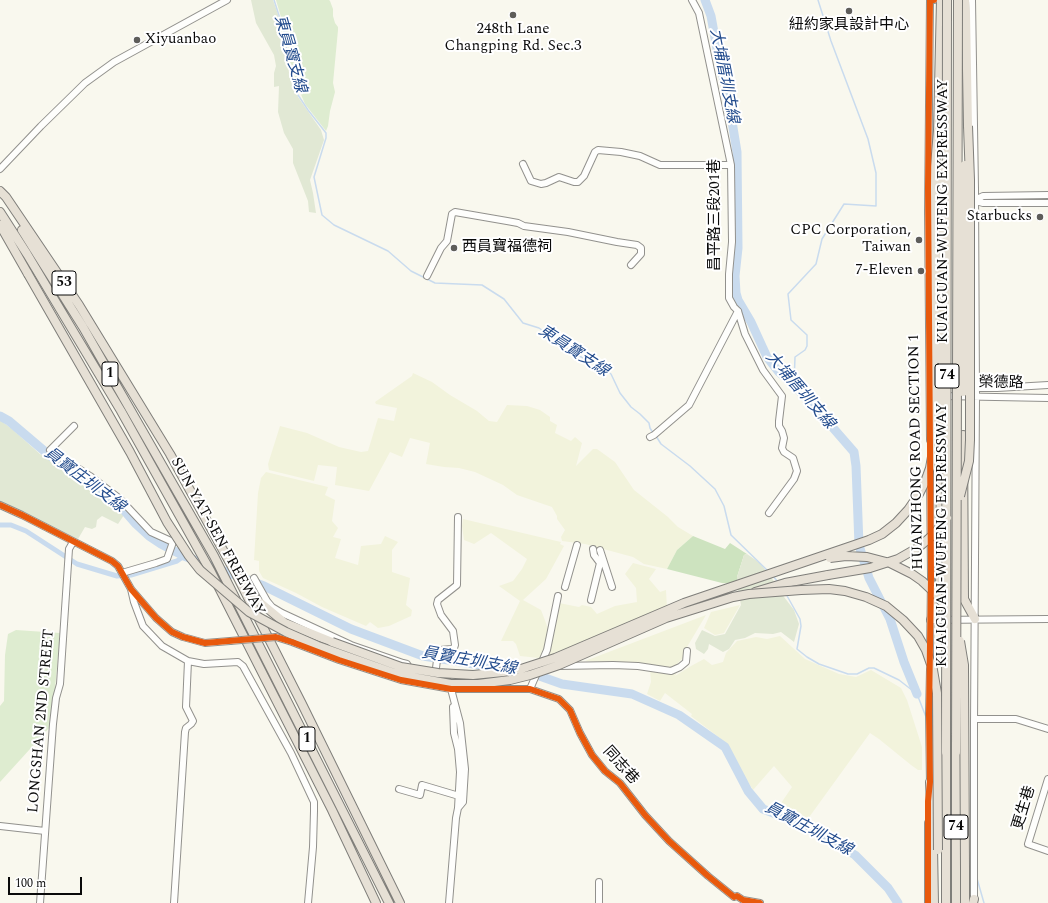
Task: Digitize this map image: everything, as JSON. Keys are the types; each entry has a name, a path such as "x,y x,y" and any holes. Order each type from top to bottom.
{"highway":[{"name":"74","path":"931,620 940,595 941,174 938,130 941,0"},
{"name":"KUAIGUAN-WUFENG EXPRESSWAY","path":"946,903 947,0"},
{"name":"KUAIGUAN-WUFENG EXPRESSWAY","path":"956,903 958,0"},
{"name":"74","path":"965,0 968,126 964,175 964,598 975,619"},
{"path":"749,594 784,583 870,568 898,559 919,547 934,534 950,515 960,495 969,461 970,440 970,180 968,126"},
{"path":"236,571 249,590 263,601 285,623 332,642 401,666 422,671 463,675 521,669 555,658 684,603 736,584 814,560 882,534 908,510 919,494 930,468 933,434 935,166 938,130"},
{"name":"53","path":"0,191 6,197 79,305 151,421 209,524 224,554 236,571 248,600 302,704 400,903"},
{"name":"SUN YAT-SEN FREEWAY","path":"0,197 83,327 214,556 389,903"},
{"name":"SUN YAT-SEN FREEWAY","path":"0,212 27,254 121,411 211,572 328,803 375,903"},
{"path":"0,225 130,452 182,548 200,570 249,612 294,636 394,673 412,678 451,684 474,684 490,683 530,675 559,665 666,618 733,597 749,594 829,589 845,591 866,597 886,606 903,620 918,636 926,650 933,670 937,694 938,903"},
{"path":"814,560 855,556 890,563 912,574 925,583 939,598 954,623 961,644 964,665 965,903"},
{"name":"74","path":"930,782 934,903"}],"street":[{"path":"0,169 41,126 86,83 114,62 227,0"},
{"name":"昌平路三段201巷","path":"692,0 699,13 731,165 732,242 729,274 729,298 738,311 745,334 763,370 782,396 779,421 779,426 784,438 782,448 784,452 793,458 797,471 794,479 769,513"},
{"name":"HUANZHONG ROAD SECTION 1","path":"928,903 931,620 928,200 930,0"},
{"path":"972,0 976,388 974,902"},
{"path":"523,164 531,180 541,184 559,177 578,182 584,176 595,152 598,150 621,152 640,156 660,165 731,165"},
{"path":"975,200 983,196 1048,195"},
{"path":"928,200 975,200 983,203 1048,203"},
{"path":"427,276 441,248 447,241 452,214 455,212 507,221 524,226 637,244 641,248 641,254 631,265"},
{"path":"650,437 689,405 738,311"},
{"name":"榮德路","path":"929,388 1048,385"},
{"name":"榮德路","path":"929,396 1048,398"},
{"path":"74,426 50,450 90,476 120,499 150,532 173,542 167,559 123,575"},
{"path":"0,505 112,561 118,566 131,589 143,626 162,646 188,661 204,664 238,662 243,666 291,752 314,802 313,847 308,903"},
{"path":"435,686 437,654 440,650 452,650 455,645 453,631 441,615 437,604 438,600 457,585 458,517"},
{"name":"LONGSHAN 2ND STREET","path":"40,903 53,724 56,698 60,684 68,558 69,549 73,542"},
{"path":"565,587 577,545"},
{"path":"591,600 600,563 594,555 593,549"},
{"path":"600,550 612,587"},
{"path":"254,578 263,601 272,607 282,613 352,644 407,664 411,673 411,681"},
{"name":"同志巷","path":"131,589 156,618 172,632 195,641 205,643 276,637 372,672 401,680 451,689 530,689 559,700 570,710 592,755 605,771 620,783 668,841 708,876 734,896 737,896 743,900 760,903"},
{"path":"530,689 539,665 547,650 558,596"},
{"path":"931,620 1048,619"},
{"path":"539,665 638,666 671,671 680,667 686,662 687,651"},
{"path":"174,903 185,732 186,728 193,720 186,708 188,661"},
{"path":"450,903 460,772 458,749 454,733 451,689"},
{"path":"451,689 460,723 465,769 463,802 458,808"},
{"path":"974,719 1016,719 1048,729"},
{"name":"更生巷","path":"1048,779 1045,800 1028,844 1048,851"},
{"path":"399,789 420,795 422,785 459,796"},
{"path":"0,826 45,831"},
{"path":"599,882 599,903"}],"green space":[{"path":"251,0 273,0 278,14 286,50 289,73 296,85 298,97 321,130 324,140 310,180 316,213 309,212 308,201 293,163 293,149 284,133 278,112 279,86 274,87 274,73 276,66 274,55 256,23"},
{"path":"276,0 330,1 338,30 333,83 335,92 326,131 305,104 300,92 299,84 292,72 290,66 288,41"},
{"path":"413,373 432,382 477,411 489,421 497,422 507,405 527,406 540,410 550,417 550,421 557,425 555,433 571,441 575,437 582,443 576,466 593,449 597,449 615,462 634,490 668,517 678,527 693,536 677,550 667,569 644,564 633,557 585,544 562,541 561,537 565,530 557,519 552,507 517,495 503,485 475,472 459,468 426,464 430,443 410,438 402,457 390,452 369,491 335,485 337,467 318,465 314,481 269,470 268,464 280,426 307,433 339,447 361,452 368,451 378,418 394,421 397,408 376,404 375,402 412,376"},
{"path":"0,420 40,454 94,489 124,515 118,524 102,516 97,520 96,527 92,529 85,527 78,539 0,501"},
{"path":"266,472 328,487 325,495 335,500 332,521 338,528 333,537 341,539 335,558 358,565 361,546 381,544 385,536 398,542 392,550 392,572 410,578 406,605 412,610 411,616 389,626 378,628 370,622 366,626 322,607 263,578 259,571 259,561 254,560 258,493 261,478"},
{"path":"463,519 561,542 560,544 564,546 546,579 523,600 541,610 549,631 543,656 539,658 520,656 516,644 513,641 501,641 520,601 499,586 513,581 527,559 491,533 474,544 464,540 462,526"},
{"path":"693,536 725,549 730,543 747,554 744,555 737,577 737,584 722,583 667,569 677,550"},
{"path":"747,554 760,563 794,610 799,624 794,642 781,632 773,634 755,633 745,638 735,640 729,649 723,652 709,644 708,649 704,654 696,649 695,643 702,630 715,636 725,634 741,605 737,577 744,555"},
{"path":"633,563 656,569 649,579 660,592 666,590 667,609 546,659 559,603 579,607 582,605 591,607 597,614 615,606 637,602 636,588 625,574"},
{"path":"740,605 724,633 715,635 704,628 711,612"},
{"path":"706,615 687,647 684,657 674,667 585,661"},
{"path":"16,630 60,633 55,689 50,727 0,782 0,706 4,701 5,655 8,634"},
{"path":"780,636 805,659 839,674 856,677 871,670 901,688 907,700 922,747 922,770 918,770 870,733 802,827 775,812 792,787 774,766 753,790 721,739 691,716 692,714 665,693 660,701 647,694 651,682 650,670 678,670 675,676 704,659 712,665 723,662 726,653 737,641 756,637 767,639"}],"waterway":[{"name":"東員寶支線","path":"274,0 285,34 288,63 291,73 298,85 298,95 326,133 326,138 314,177 322,215 334,225 388,251 411,271 435,283 482,285 504,299 523,323 539,328 575,354 598,365 611,374 620,393 631,407 649,423 653,433"},
{"name":"大埔厝圳支線","path":"705,0 711,16 719,60 728,97 737,152 738,248 735,276 738,300 751,322 767,357 778,371 794,385 854,452 856,466 859,545 869,578 890,619 904,662 917,694"},
{"path":"794,385 795,357 805,350 807,346 807,335 791,320 788,294 816,264 822,239 844,204 876,206 876,173 868,139 831,41 818,0"},
{"name":"員寶庄圳支線","path":"0,416 9,421 49,455 116,501 136,524 149,536 184,556 264,586 351,629 423,656 531,673 562,684 632,694 679,715 725,747 748,791 763,809 781,816 835,843 855,855 888,888 898,903"},
{"name":"東員寶支線","path":"656,436 661,444 690,466 715,489 724,506 731,535 769,572"},
{"path":"0,525 11,525 26,531 77,564 117,576 131,575 177,561 184,556"},
{"name":"東員寶支線","path":"773,576 778,582"},
{"name":"東員寶支線","path":"786,594 800,619 801,626 797,649 819,664 848,674 857,674 869,668 874,668 899,680 917,694 926,717"},
{"name":"大埔厝圳支線","path":"976,875 984,903"}],"cycle path":[{"path":"928,903 931,577 928,187 930,0 934,0"},
{"path":"0,505 112,561 118,566 131,589 156,618 172,632 183,637 205,643 276,637 339,660 401,680 451,689 530,689 559,699 570,710 592,755 605,771 620,783 645,815 669,841 734,897 737,896 743,900 760,903"}],"place":[{"name":"紐約家具設計中心","path":"849,11"},
{"name":"248th Lane Changping Rd. Sec.3","path":"513,15"},
{"name":"Xiyuanbao","path":"137,40"},
{"name":"Starbucks","path":"1040,217"},
{"name":"CPC Corporation, Taiwan","path":"919,240"},
{"name":"西員寶福德祠","path":"454,248"},
{"name":"7-Eleven","path":"921,271"}]}
